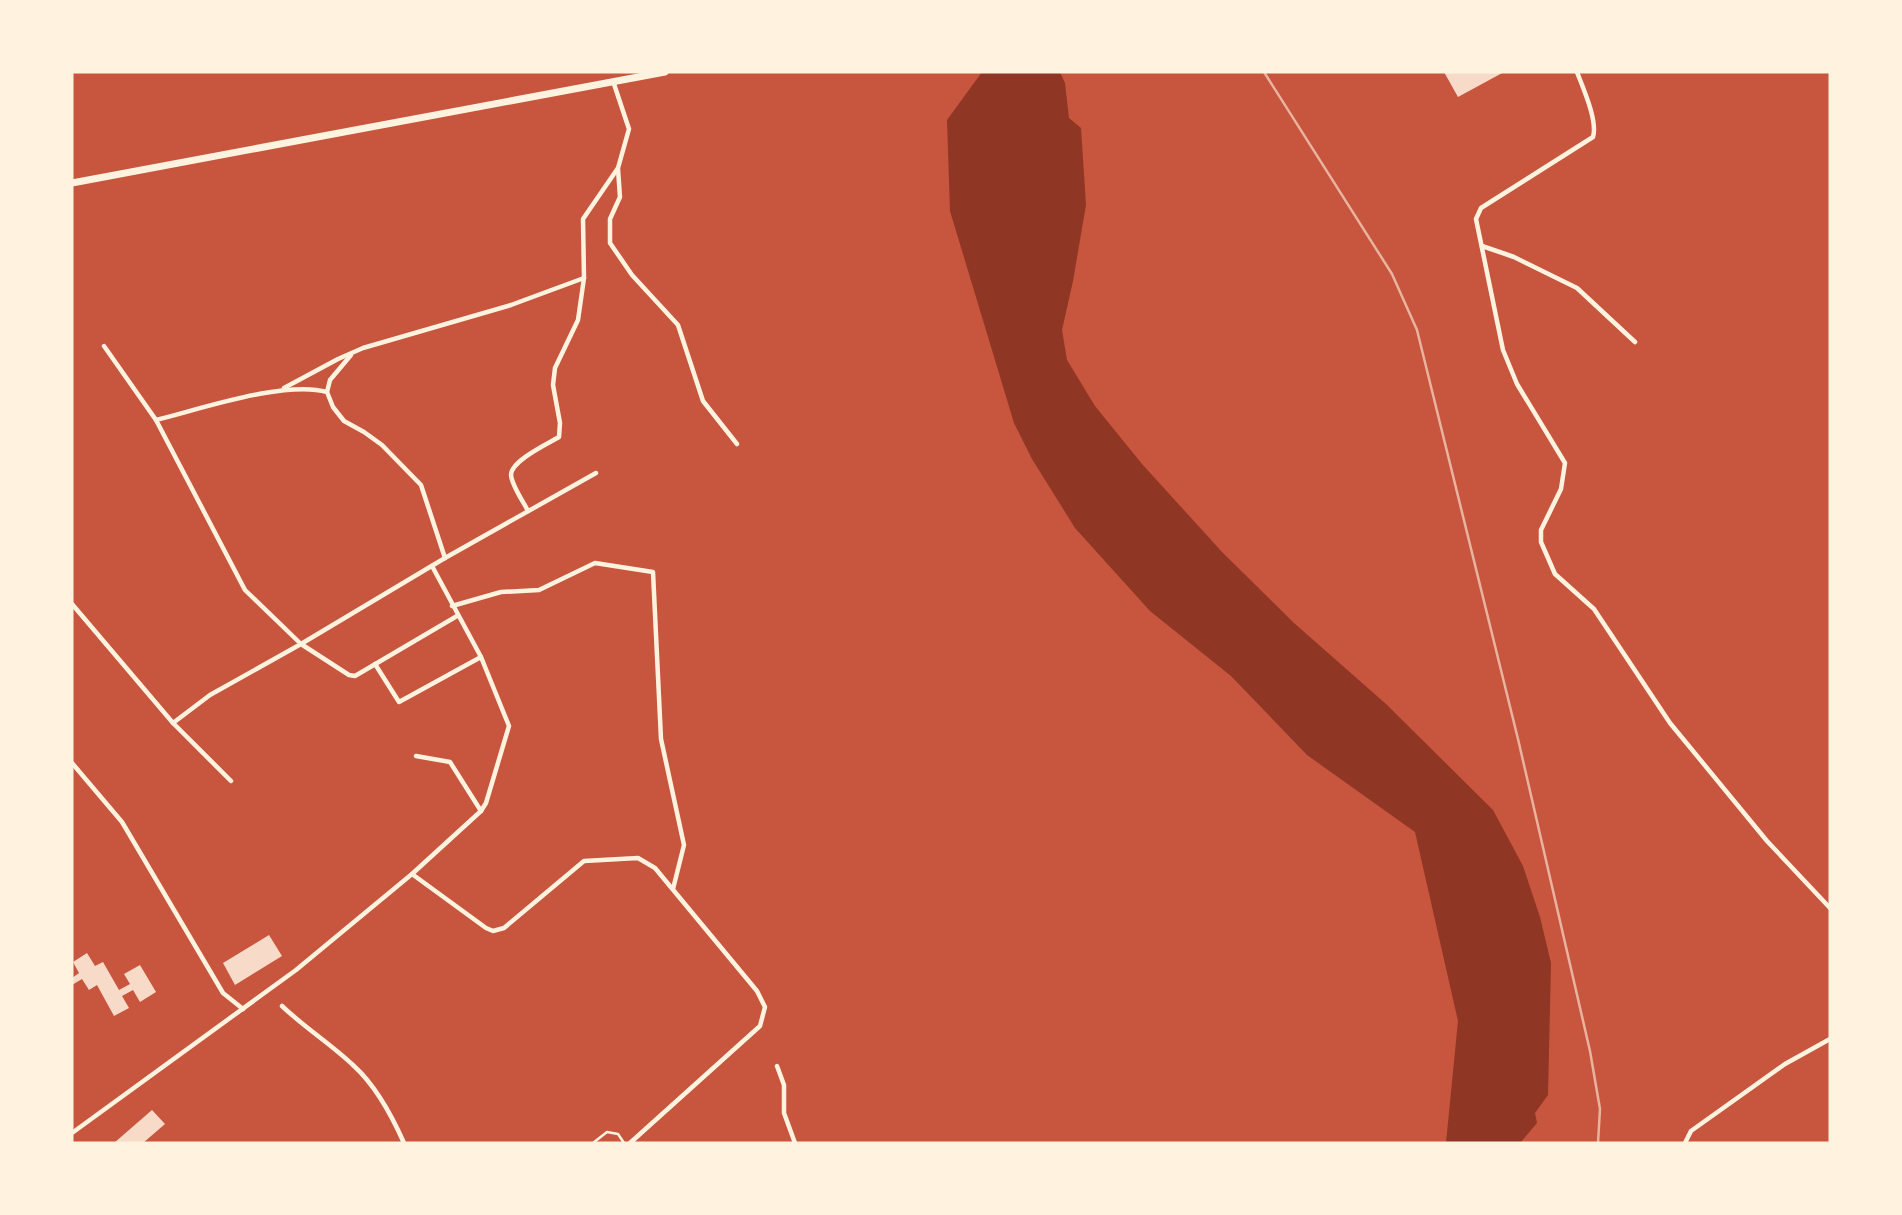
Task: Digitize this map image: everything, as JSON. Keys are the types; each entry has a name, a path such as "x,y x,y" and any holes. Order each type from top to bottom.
{"main road":[{"path":"72,183 665,72"}],"street":[{"path":"1577,72 1595,130 1593,137 1481,208 1476,219 1503,350 1517,384 1565,463 1561,489 1541,530 1541,542 1555,574 1594,609 1670,723 1767,841 1830,908"},
{"path":"528,511 511,477 512,469 517,462 559,437 560,423 553,385 555,368 578,320 584,278 583,219 618,168 629,129 613,81"},
{"path":"618,168 620,197 610,219 610,243 632,275 678,325 703,401 737,444"},
{"path":"1481,246 1514,257 1577,288 1635,342"},
{"path":"282,390 354,352 511,305 584,278"},
{"path":"104,346 156,420 244,590 301,643 349,676 355,676 457,616"},
{"path":"354,352 330,380 327,392 344,421 375,439 421,485 445,558"},
{"path":"156,420 282,390 327,392"},
{"path":"173,723 210,695 596,473"},
{"path":"452,606 501,592 539,590 595,563 653,572 661,739 684,845 673,890"},
{"path":"72,1133 345,932 481,811 486,803 509,726 481,657 432,566"},
{"path":"72,604 173,723 231,781"},
{"path":"375,663 400,702 481,657"},
{"path":"416,755 450,761 481,811"},
{"path":"72,763 122,821 223,993 243,1009"},
{"path":"412,874 493,931 504,928 584,861 638,858 655,868 757,990 765,1007 760,1026 630,1143"},
{"path":"282,1006 355,1066 390,1113 404,1143"},
{"path":"1685,1143 1691,1131 1785,1064 1830,1039"},
{"path":"777,1066 784,1085 784,1113 795,1143"}],"lane":[{"path":"593,1143 607,1132 618,1134 624,1143"}],"shaded area":[{"path":"982,72 1060,72 1065,83 1069,118 1081,128 1086,205 1062,330 1067,360 1095,406 1142,464 1222,552 1294,623 1386,704 1493,810 1523,866 1540,917 1551,963 1548,1095 1535,1113 1537,1123 1520,1143 1446,1143 1458,1021 1415,832 1307,755 1231,676 1150,611 1075,528 1032,459 1014,423 950,211 947,120"}],"building":[{"path":"1444,72 1504,72 1458,97"},
{"path":"269,935 282,956 235,985 223,963"},
{"path":"87,953 95,966 103,962 119,990 130,984 124,974 140,965 156,992 140,1002 133,990 122,996 129,1008 114,1016 97,985 89,990 82,979 72,985 72,978 79,973 73,962"},
{"path":"152,1110 165,1124 143,1143 114,1143"}],"railway":[{"path":"1264,72 1392,274 1417,330 1518,739 1590,1051 1600,1109 1598,1143"}]}
